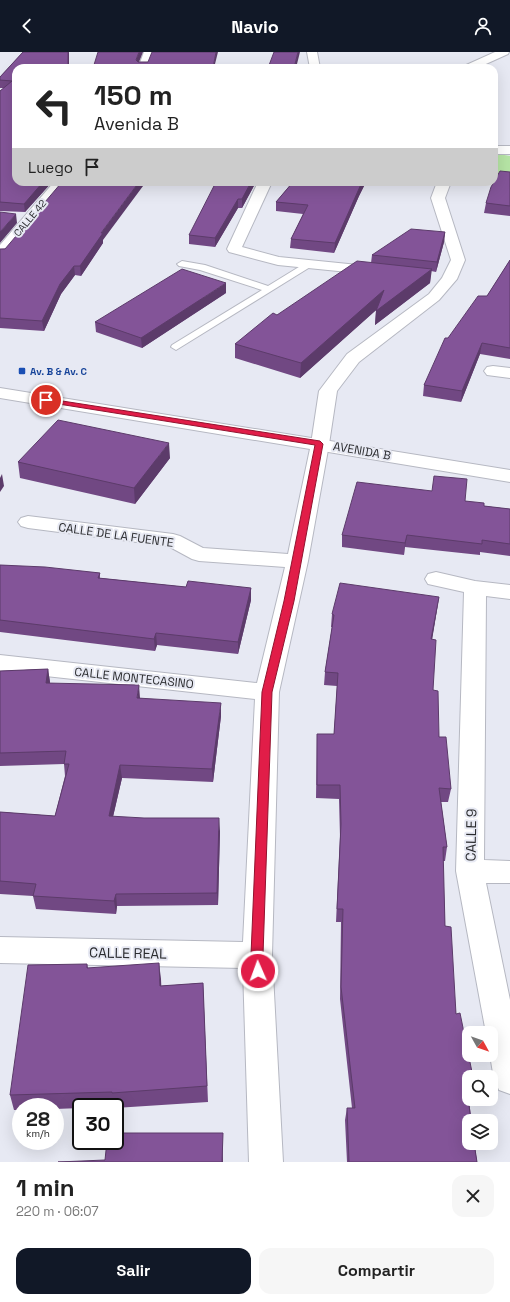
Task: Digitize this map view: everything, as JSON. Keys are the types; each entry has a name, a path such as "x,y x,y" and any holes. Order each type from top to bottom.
{"street":[{"path":"145,64 150,52"},
{"path":"312,52 314,64"},
{"path":"477,64 504,52"},
{"path":"498,150 510,150"},
{"name":"CALLE 42","path":"0,254 58,186"},
{"path":"263,186 234,249 278,261 395,273"},
{"path":"266,1162 257,955 267,692 297,561 320,444 328,391 353,358 434,297 441,278 458,260 438,198 442,186"},
{"path":"15,217 30,219"},
{"path":"493,370 510,373"},
{"name":"AVENIDA B","path":"0,393 510,476"},
{"name":"CALLE DE LA FUENTE","path":"28,522 173,540 199,554 297,561"},
{"path":"436,579 476,588 510,592"},
{"name":"CALLE 9","path":"476,588 470,871 510,1079"},
{"name":"CALLE MONTECASINO","path":"0,663 267,692"},
{"path":"470,871 510,872"},
{"name":"CALLE REAL","path":"0,950 257,955"}],"lane":[{"path":"182,264 202,267 269,289"},
{"path":"176,347 310,264"}],"green space":[{"path":"499,154 510,156 510,175 498,173"}],"building":[{"path":"23,52 68,52 68,64 12,64 12,81 0,80 0,77"},
{"path":"98,52 139,52 136,60 138,62 148,62 152,52 216,52 214,64 94,64"},
{"path":"274,52 298,52 295,64 270,64"},
{"path":"12,81 12,186 40,186 24,204 0,202 0,91"},
{"path":"500,171 510,172 510,206 486,203 492,186 498,186 498,175"},
{"path":"59,186 136,186 101,233 103,233 80,266 74,266 60,284 42,321 0,318 0,249 5,249"},
{"path":"214,186 249,186 242,199 238,199 215,238 189,235"},
{"path":"290,186 360,186 335,243 291,239 308,205 276,202"},
{"path":"0,212 16,214 0,232"},
{"path":"411,229 445,232 437,262 372,255"},
{"path":"510,260 510,348 482,343 462,391 424,385 445,338 448,338 478,296 487,296"},
{"path":"357,261 432,269 376,311 384,290 301,363 235,344 273,313 277,315"},
{"path":"182,269 226,283 141,338 95,322"},
{"path":"58,420 169,443 134,488 18,462"},
{"path":"434,476 467,479 465,501 484,503 484,506 510,509 510,544 482,540 482,544 407,535 405,543 342,535 357,482 432,491"},
{"path":"0,565 45,567 100,573 98,578 186,587 188,581 251,588 238,642 156,633 154,639 0,620"},
{"path":"340,583 439,597 431,639 436,640 433,690 438,691 439,737 446,737 451,789 439,788 447,847 443,847 445,926 451,927 456,1014 460,1013 463,1026 462,1062 470,1062 472,1070 462,1070 462,1106 469,1106 470,1114 462,1114 462,1150 475,1150 477,1162 349,1162 347,1108 355,1108 341,987 343,909 337,909 341,824 340,785 317,785 317,734 334,734 338,673 325,672 334,615 332,614"},
{"path":"48,669 46,683 139,685 137,698 221,703 212,769 120,765 109,816 144,818 219,818 217,893 116,894 114,901 33,896 36,884 0,881 0,812 55,816 69,764 64,764 66,751 0,753 0,671"},
{"path":"159,963 160,986 203,983 207,1086 112,1093 10,1095 28,965 87,964 87,968"},
{"path":"124,1133 223,1133 222,1162 58,1162 105,1160 106,1150 124,1150"}],"place":[{"name":"Av. B & Av. C","path":"22,371"}],"route":[{"path":"46,400 320,444 289,601 267,692 257,955 258,971"}]}
